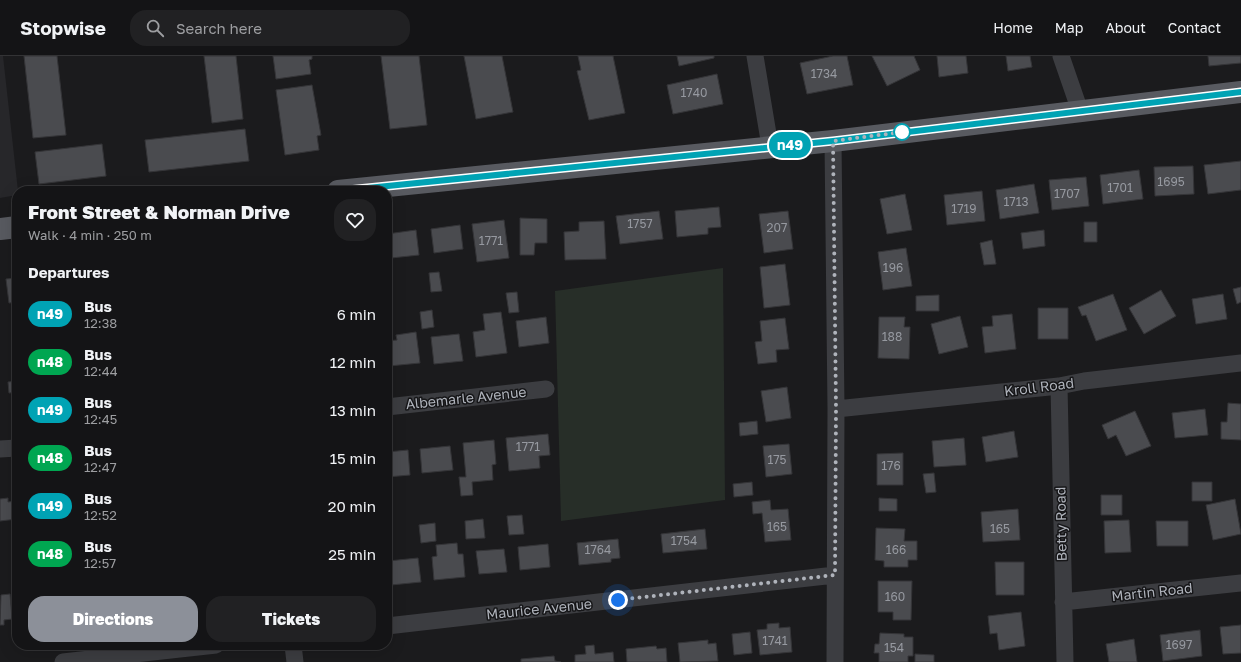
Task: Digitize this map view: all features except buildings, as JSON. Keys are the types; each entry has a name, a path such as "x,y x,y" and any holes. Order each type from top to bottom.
{"main road":[{"path":"389,186 657,160 770,146 833,141 1241,92"},
{"path":"0,229 12,228"}],"street":[{"path":"755,56 770,146"},
{"path":"1061,56 1080,111"},
{"path":"833,141 836,409 835,662"},
{"name":"Kroll Road","path":"836,409 1059,386 1084,381 1241,363"},
{"name":"Betty Road","path":"1059,386 1065,662"},
{"name":"Albemarle Avenue","path":"392,406 546,389"},
{"path":"0,450 12,449"},
{"name":"Maurice Avenue","path":"392,625 835,575"},
{"name":"Martin Road","path":"1063,602 1241,583"},
{"path":"63,662 171,650"},
{"path":"294,650 295,662"}],"shaded area":[{"path":"0,56 3,56 17,186 12,186 12,196 0,198"},
{"path":"723,268 725,500 561,521 555,291"}],"bus line":[{"name":"n49","path":"389,186 665,159 770,146 833,141 1241,92"}],"route":[{"path":"618,600 835,575 836,409 833,141 902,132"}]}
